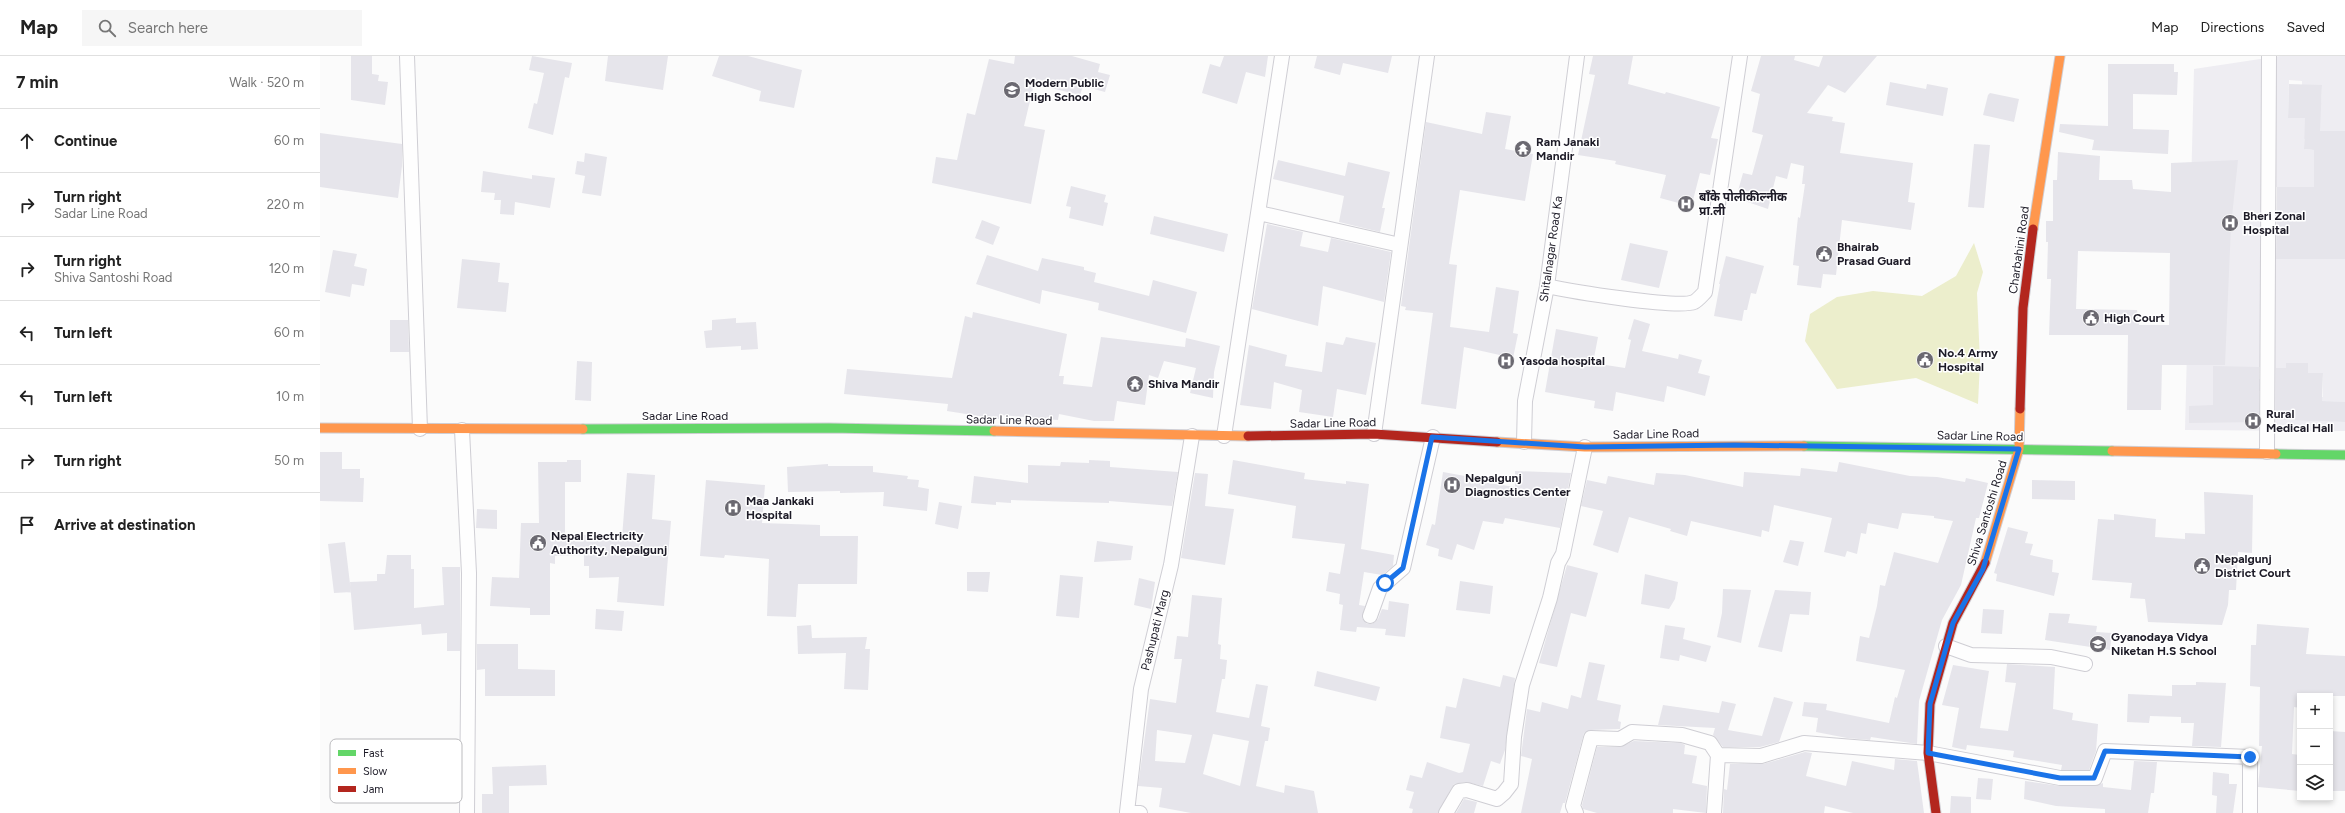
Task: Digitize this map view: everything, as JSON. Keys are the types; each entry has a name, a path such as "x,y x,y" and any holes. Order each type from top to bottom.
{"main road":[{"name":"Charbahini Road","path":"2019,449 2023,308 2042,164 2060,56"},
{"name":"Sadar Line Road","path":"320,428 462,430 829,428 1192,436 1374,434 1524,442 1585,447 1735,445 2267,452 2345,455"},
{"name":"Shiva Santoshi Road","path":"1936,813 1928,753 1930,704 1953,623 1983,569 2019,449"}],"street":[{"path":"407,56 420,429"},
{"path":"1224,436 1282,56"},
{"path":"1374,434 1427,56"},
{"name":"Shitalnagar Road Ka","path":"1524,442 1525,401 1547,286 1577,56"},
{"path":"1547,286 1588,294 1676,303 1694,302 1705,292 1740,56"},
{"path":"2267,452 2269,56"},
{"path":"1259,212 1400,246"},
{"path":"462,430 469,573 467,813"},
{"name":"Pashupati Marg","path":"1140,813 1127,812 1141,689 1171,565 1192,436"},
{"path":"1370,616 1380,588 1403,568 1432,437"},
{"path":"1446,813 1459,791 1467,790 1497,798 1504,794 1511,784 1514,737 1522,685 1550,598 1558,563 1563,554 1585,447"},
{"path":"1946,646 1972,655 2051,657 2085,664"},
{"path":"1576,813 1573,806 1591,738 1620,739 1632,732 1682,735 1710,743 1718,756 1714,813"},
{"path":"1718,756 1761,756 1804,743 1928,753 2060,778 2094,778 2105,751 2250,757 2250,813"}],"shaded area":[{"name":"Bheri Zonal Hospital","path":"2280,56 2345,56 2345,131 2313,131 2313,139 2304,139 2304,149 2314,150 2314,160 2345,187 2272,187 2269,259 2345,259 2345,402 2281,401 2279,420 2345,422 2345,431 2185,430 2194,69","holes":["2289,80 2302,81 2302,85 2322,85 2321,104 2288,117","2286,363 2308,363 2308,373 2323,373 2323,397 2286,397","2236,367 2262,367 2261,379 2236,379","2262,391 2263,422 2213,422 2213,392"]}],"green space":[{"path":"1974,243 1983,272 1977,293 1980,362 1978,404 1916,378 1837,389 1805,341 1810,314 1837,297 1873,291 1922,296 1956,276"}],"building":[{"path":"351,56 372,56 372,74 379,75 378,81 388,82 385,105 351,100"},
{"path":"532,56 572,63 569,78 565,77 553,135 528,128 534,103 537,104 544,73 529,70"},
{"path":"608,56 668,56 663,90 605,81"},
{"path":"719,56 748,56 802,70 794,108 759,101 761,91 712,76"},
{"path":"1015,56 1072,56 1100,64 1098,72 1110,75 1105,92 1083,86 1080,95 1034,84 1024,126 1045,130 1031,204 932,183 936,157 957,160 967,113 975,115 989,59 1014,64"},
{"path":"1224,56 1268,56 1265,77 1246,72 1237,104 1202,93 1210,64 1220,67"},
{"path":"1317,56 1392,56 1388,73 1343,63 1340,75 1314,68"},
{"path":"1593,56 1633,56 1628,84 1665,94 1666,92 1720,107 1711,138 1718,139 1710,175 1700,173 1692,204 1687,203 1686,205 1660,198 1666,175 1615,164 1616,161 1578,155 1595,75 1589,74"},
{"path":"1761,56 1795,56 1794,60 1819,67 1823,56 1877,56 1845,93 1828,85 1807,113 1833,117 1832,121 1845,123 1840,153 1913,163 1908,202 1915,203 1911,230 1842,220 1836,275 1823,274 1821,288 1797,285 1799,266 1793,265 1798,217 1800,218 1805,184 1802,184 1804,166 1791,163 1787,179 1776,176 1768,209 1736,198 1743,173 1752,175 1763,135 1752,132 1760,94 1751,91"},
{"path":"2108,64 2174,64 2174,72 2178,72 2177,95 2133,94 2133,129 2169,130 2168,154 2092,150 2094,140 2059,132 2060,124 2108,126"},
{"path":"1890,82 1926,89 1927,84 1948,88 1943,116 1886,105"},
{"path":"2289,84 2322,85 2320,131 2345,131 2345,259 2276,259 2277,187 2314,187 2314,150 2304,149 2305,118 2288,118"},
{"path":"1990,93 2019,99 2014,122 1983,115 1988,95"},
{"path":"1486,112 1511,116 1505,149 1533,154 1525,201 1460,190 1449,264 1457,265 1450,327 1489,332 1496,287 1519,291 1513,333 1518,334 1513,358 1464,347 1456,409 1421,404 1433,313 1405,310 1406,307 1401,306 1426,122 1482,134"},
{"path":"320,133 402,144 402,166 398,198 320,187"},
{"path":"1974,144 1990,145 1984,208 1968,207"},
{"path":"2058,152 2100,156 2099,180 2132,180 2133,189 2171,192 2171,163 2238,160 2231,226 2225,365 2162,365 2161,410 2127,410 2128,335 2049,335 2051,279 2047,279 2048,242 2046,242 2046,221 2053,221 2053,180 2057,180","holes":["2078,251 2170,253 2169,325 2139,325 2137,310 2076,309"]},
{"path":"585,153 607,157 601,196 582,193 585,176 575,174 577,161 584,162"},
{"path":"1278,160 1345,176 1348,162 1390,172 1382,208 1385,208 1380,232 1339,222 1344,196 1273,179"},
{"path":"483,171 532,179 532,175 555,178 550,208 515,202 514,215 500,214 501,200 494,200 495,193 481,192"},
{"path":"1071,186 1106,195 1104,202 1108,203 1103,226 1069,218 1071,207 1066,206"},
{"path":"1154,216 1228,234 1224,252 1150,234"},
{"path":"982,220 1000,227 993,245 975,238"},
{"path":"1267,224 1303,232 1300,246 1328,252 1331,238 1391,252 1384,302 1323,286 1318,326 1252,309"},
{"path":"1630,243 1668,251 1659,288 1621,280"},
{"path":"333,250 357,254 354,266 367,269 364,286 352,284 350,297 325,292"},
{"path":"987,255 1038,271 1042,258 1084,267 1084,270 1096,273 1094,282 1149,296 1153,280 1197,292 1186,333 1098,310 1099,303 1042,290 1040,304 976,284"},
{"path":"1726,256 1764,266 1756,294 1751,293 1747,310 1744,310 1742,321 1714,316 1719,284"},
{"path":"462,259 500,263 498,282 509,283 506,312 457,308"},
{"path":"973,312 1067,334 1059,376 1064,376 1063,384 1092,387 1101,337 1185,347 1186,338 1220,346 1214,372 1213,398 1190,393 1196,368 1164,361 1158,378 1149,375 1145,405 1117,401 1114,421 1094,421 1059,414 1058,420 1001,415 1001,419 998,419 947,411 948,404 844,394 847,369 952,378 965,316 972,318"},
{"path":"736,318 736,323 756,322 758,349 741,350 741,346 706,348 704,331 712,330 712,320"},
{"path":"1634,319 1650,324 1642,351 1678,359 1679,354 1702,360 1698,373 1710,376 1705,396 1667,386 1664,402 1616,392 1613,411 1594,408 1595,401 1545,392 1556,329 1598,337 1593,363 1625,368 1631,340 1628,339"},
{"path":"390,320 408,320 409,352 390,352"},
{"path":"1346,337 1376,343 1366,395 1337,389 1333,417 1299,412 1302,390 1274,382 1271,409 1240,405 1249,345 1287,355 1285,366 1322,372 1326,342 1343,345"},
{"path":"577,361 592,362 591,401 575,400"},
{"path":"2286,363 2308,363 2308,373 2323,373 2322,401 2345,402 2345,422 2276,420 2276,368 2286,368"},
{"path":"2213,366 2259,367 2259,422 2189,423 2189,406 2213,405"},
{"path":"320,452 342,452 342,469 360,469 360,478 364,478 363,502 320,501"},
{"path":"567,460 581,460 581,482 565,482 565,535 593,535 593,538 622,538 627,473 655,475 652,519 671,521 664,606 617,602 619,577 589,578 589,566 584,566 584,555 555,556 555,564 550,563 550,615 530,615 530,608 490,606 492,577 519,578 521,523 539,523 538,462 567,462"},
{"path":"1089,460 1110,461 1110,467 1178,472 1172,506 1109,501 1109,503 1011,500 1011,503 996,502 996,505 971,503 974,476 1028,483 1028,465 1060,466 1061,462 1089,463"},
{"path":"1233,460 1305,473 1304,479 1346,484 1346,481 1369,484 1361,549 1394,555 1393,566 1382,575 1364,572 1359,605 1365,606 1362,618 1367,624 1372,624 1378,619 1382,609 1388,610 1389,601 1409,604 1405,637 1385,635 1386,629 1357,627 1356,632 1340,630 1343,605 1339,604 1340,594 1326,591 1329,572 1340,574 1345,544 1292,538 1296,506 1228,494"},
{"path":"1839,462 1910,476 1937,477 1965,482 1966,478 1988,483 1979,518 1976,518 1961,585 1942,620 1919,701 1917,744 1871,737 1870,740 1847,738 1816,732 1818,718 1802,716 1804,702 1827,704 1826,710 1889,723 1895,697 1897,698 1905,670 1856,661 1860,636 1869,638 1877,606 1880,585 1885,586 1894,552 1938,563 1953,521 1934,518 1934,516 1902,513 1898,529 1868,523 1866,534 1861,533 1857,554 1847,551 1845,557 1824,552 1832,518 1774,505 1769,532 1762,530 1761,537 1691,521 1687,536 1670,531 1671,529 1629,517 1618,553 1593,545 1603,511 1581,506 1587,480 1606,484 1608,476 1654,485 1656,473 1685,475 1743,487 1744,472 1800,476 1801,468 1837,472"},
{"path":"828,464 828,466 873,466 873,472 908,476 907,479 919,480 918,487 929,489 927,511 883,506 884,492 788,492 787,467"},
{"path":"1515,471 1571,473 1560,528 1505,518 1503,524 1483,521 1474,550 1457,544 1452,560 1438,556 1439,549 1426,545 1432,524 1435,525 1443,472 1476,478 1476,481 1515,487"},
{"path":"1195,473 1208,474 1205,506 1234,509 1225,565 1181,558"},
{"path":"706,480 765,485 762,523 820,525 820,536 858,536 857,584 798,584 796,617 767,616 769,559 725,555 724,558 700,556"},
{"path":"2032,480 2075,481 2075,500 2032,499"},
{"path":"2204,492 2253,495 2252,553 2238,552 2236,590 2229,590 2228,605 2222,625 2148,622 2145,599 2130,598 2132,583 2092,580 2098,519 2114,520 2114,514 2156,519 2155,537 2185,539 2185,533 2205,534"},
{"path":"939,502 962,506 958,529 935,524"},
{"path":"477,509 497,510 497,529 476,528"},
{"path":"2008,527 2028,532 2025,543 2033,544 2030,555 2053,560 2052,572 2059,573 2054,596 1996,581 1997,574 1994,573"},
{"path":"1790,540 1804,542 1798,566 1783,562"},
{"path":"1097,541 1133,546 1131,560 1094,562"},
{"path":"345,542 351,592 334,593 328,544"},
{"path":"387,555 411,555 411,569 414,569 414,608 444,605 442,567 460,567 460,651 447,651 447,633 422,635 421,624 354,630 350,582 377,581 377,574 385,574"},
{"path":"1567,565 1598,573 1586,617 1571,613 1557,667 1539,663"},
{"path":"967,572 990,572 988,592 967,591"},
{"path":"1645,574 1678,582 1675,599 1669,609 1641,604"},
{"path":"1060,575 1083,577 1079,618 1056,616"},
{"path":"1139,578 1155,582 1151,609 1134,605"},
{"path":"1460,581 1493,586 1490,614 1456,610"},
{"path":"1723,589 1751,590 1741,643 1717,637 1722,613"},
{"path":"1775,590 1811,592 1809,615 1790,614 1782,652 1758,647"},
{"path":"1192,595 1222,598 1218,644 1221,645 1220,659 1227,660 1225,679 1222,679 1216,712 1249,718 1256,684 1268,686 1261,726 1270,728 1268,741 1265,741 1256,786 1284,793 1285,785 1314,791 1318,813 1191,813 1159,807 1162,788 1138,786 1150,699 1176,703 1182,659 1174,659 1177,636 1188,637","holes":["1157,730 1192,735 1185,763 1155,761","1213,734 1249,741 1240,786 1203,774"]},
{"path":"596,609 624,611 622,631 595,629"},
{"path":"1983,609 2004,610 2002,634 1981,633"},
{"path":"2049,613 2070,614 2068,623 2097,626 2096,632 2112,633 2110,650 2045,640"},
{"path":"2257,624 2309,628 2306,654 2345,656 2345,696 2333,696 2333,693 2297,693 2297,708 2294,707 2292,754 2297,755 2297,791 2258,787 2262,746 2259,746 2260,687 2250,686 2251,645 2256,645"},
{"path":"811,625 812,638 867,637 865,649 870,649 868,690 844,689 846,653 798,654 797,626"},
{"path":"1665,625 1685,628 1683,639 1711,646 1706,662 1680,655 1679,661 1660,658"},
{"path":"477,644 518,644 518,669 555,670 555,696 485,696 485,669 477,670"},
{"path":"1589,662 1605,665 1597,700 1621,705 1618,721 1621,722 1620,729 1591,730 1584,733 1565,803 1563,803 1560,813 1521,813 1532,759 1521,756 1527,709 1540,712 1542,702 1568,709 1571,695 1581,698"},
{"path":"2007,664 2055,667 2053,709 2073,713 2072,720 2098,724 2096,751 2089,770 2061,770 2062,765 2013,757 2014,751 1967,745 1966,750 1952,747 1959,708 1942,705 1953,665 1989,671 1980,728 2008,731 2016,683 2005,682"},
{"path":"1317,671 1380,687 1376,701 1314,686"},
{"path":"1503,675 1515,678 1505,750 1500,764 1491,761 1483,786 1466,782 1454,784 1438,813 1412,813 1413,809 1409,808 1414,792 1406,790 1410,775 1422,778 1427,762 1459,773 1463,772 1470,744 1440,738 1446,706 1456,708 1463,678 1500,687"},
{"path":"2196,682 2226,683 2221,747 2192,746 2194,723 2181,723 2181,717 2150,716 2149,723 2127,722 2128,694 2172,696 2172,685 2196,685"},
{"path":"1774,697 1793,702 1779,742 1760,747 1723,747 1713,735 1715,728 1658,725 1663,705 1719,713 1722,701 1736,704 1728,730 1762,736"},
{"path":"2333,731 2345,732 2345,791 2333,791"},
{"path":"1634,741 1681,743 1685,745 1684,754 1697,756 1692,783 1707,786 1706,813 1673,809 1673,813 1597,813 1583,809 1582,805 1597,747 1620,747"},
{"path":"1805,752 1812,753 1806,776 1846,786 1852,761 1894,770 1895,759 1917,761 1924,813 1853,813 1825,806 1824,813 1723,813 1724,789 1727,790 1730,764 1763,764"},
{"path":"2134,761 2157,762 2154,793 2151,793 2148,813 2105,813 2105,809 2056,806 2024,799 2025,781 2060,786 2095,786 2103,783 2103,787 2131,790"},
{"path":"546,765 547,785 509,786 509,813 482,813 482,794 493,794 492,767"},
{"path":"2213,772 2229,774 2229,784 2237,784 2233,813 2216,813 2217,796 2212,795"},
{"path":"1978,778 1993,779 1991,800 1976,799"},
{"path":"1951,796 1971,797 1971,813 1950,813"},
{"path":"1464,799 1477,802 1474,813 1456,813"}],"traffic: fast":[{"path":"583,429 829,428 994,431"},
{"path":"1804,446 2112,451"},
{"path":"2276,454 2345,455"}],"traffic: slow":[{"path":"2033,229 2060,56"},
{"path":"1985,563 2019,449 2020,409"},
{"path":"320,428 583,429"},
{"path":"994,431 1248,436"},
{"path":"1497,442 1585,447 1804,446"},
{"path":"2112,451 2276,454"}],"traffic: jam":[{"path":"2020,409 2023,308 2033,229"},
{"path":"1248,436 1374,434 1497,442"},
{"path":"1936,813 1928,753 1930,704 1953,623 1985,563"}],"place":[{"name":"Modern Public High School","path":"1012,90"},
{"name":"Ram Janaki Mandir","path":"1523,149"},
{"name":"बाँके पोलीकील्नीक प्रा.ली","path":"1686,204"},
{"name":"Bheri Zonal Hospital","path":"2230,223"},
{"name":"Bhairab Prasad Guard","path":"1824,254"},
{"name":"High Court","path":"2091,318"},
{"name":"No.4 Army Hospital","path":"1925,360"},
{"name":"Yasoda hospital","path":"1506,361"},
{"name":"Shiva Mandir","path":"1135,384"},
{"name":"Rural Medical Hall","path":"2253,421"},
{"name":"Nepalgunj Diagnostics Center","path":"1452,485"},
{"name":"Maa Jankaki Hospital","path":"733,508"},
{"name":"Nepal Electricity Authority, Nepalgunj","path":"538,543"},
{"name":"Nepalgunj District Court","path":"2202,566"},
{"name":"Gyanodaya Vidya Niketan H.S School","path":"2098,644"}],"route":[{"path":"1385,583 1403,568 1432,437 1585,447 1735,445 2019,449 1983,569 1953,623 1930,704 1928,753 1993,764 2060,778 2094,778 2105,751 2250,757"}]}
